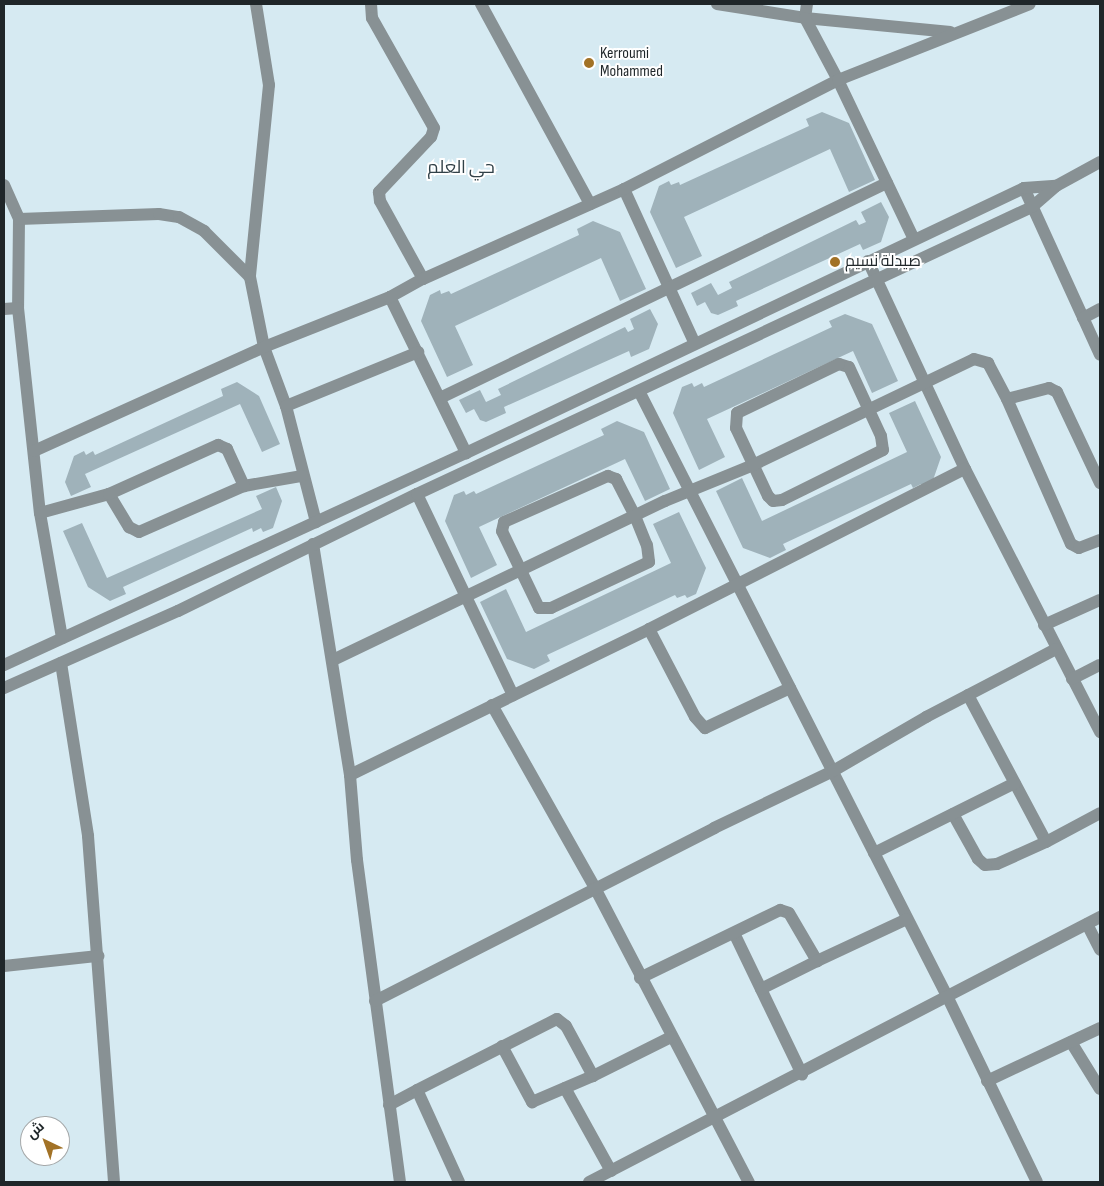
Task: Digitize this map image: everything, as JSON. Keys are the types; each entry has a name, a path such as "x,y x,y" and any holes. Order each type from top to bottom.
{"street":[{"path":"256,4 269,84 250,277 264,347 286,406 302,476 316,522"},
{"path":"371,4 372,18 434,128 431,137 379,192 380,201 423,279"},
{"path":"481,4 590,204"},
{"path":"717,4 761,8 805,18 954,32"},
{"path":"807,4 805,18 838,80 914,239"},
{"path":"34,451 264,347 390,297 423,279 624,189 838,80 1012,7 1030,4"},
{"path":"4,688 178,611 417,494 1032,207 1056,186 1100,162"},
{"path":"440,398 887,184"},
{"path":"4,186 19,219 18,308 40,513 62,638"},
{"path":"4,665 466,453 1024,188 1056,186"},
{"path":"1024,188 1100,355"},
{"path":"624,189 695,344"},
{"path":"19,219 159,214 179,217 204,231 250,277"},
{"path":"868,262 875,281 965,469 1100,732"},
{"path":"390,297 466,453"},
{"path":"4,309 18,308"},
{"path":"1083,318 1100,309"},
{"path":"286,406 418,352"},
{"path":"333,660 635,516 689,491 754,465 974,359 984,359 992,368 1071,544 1079,548 1100,540"},
{"path":"658,362 666,378"},
{"path":"844,364 849,368 884,444 883,450 875,456 777,501 768,496 754,465 735,422 740,409 844,364"},
{"path":"1007,399 1048,388 1056,392 1100,484"},
{"path":"639,391 948,998 1037,1182"},
{"path":"40,513 109,494 221,444 228,449 244,486"},
{"path":"350,775 649,629 965,469"},
{"path":"109,494 129,527 139,532 244,486 302,476"},
{"path":"608,476 616,479 635,516 651,558 638,568 544,610 536,605 521,571 502,531 509,518 608,476"},
{"path":"417,494 465,598 513,695"},
{"path":"313,544 350,775 375,1001 400,1182"},
{"path":"1044,625 1100,600"},
{"path":"649,629 699,725 704,728 790,688"},
{"path":"375,1001 595,888 833,771 968,695 1056,649"},
{"path":"61,663 88,836 114,1182"},
{"path":"1072,679 1100,665"},
{"path":"968,695 1046,842"},
{"path":"492,706 595,888 670,1037 749,1182"},
{"path":"874,853 1015,783"},
{"path":"953,814 978,858 986,865 997,864 1046,842 1100,814"},
{"path":"640,978 784,909 817,961"},
{"path":"589,1182 802,1074 1100,917"},
{"path":"761,989 907,919"},
{"path":"1087,924 1100,950"},
{"path":"734,933 802,1074"},
{"path":"4,966 98,956"},
{"path":"389,1104 554,1020 562,1020 593,1076"},
{"path":"987,1081 1100,1028"},
{"path":"502,1046 530,1100 536,1102 670,1037"},
{"path":"1071,1042 1100,1089"},
{"path":"565,1088 612,1171"},
{"path":"417,1090 459,1182"}],"building":[{"path":"822,112 849,123 875,180 849,192 830,149 684,217 702,256 676,268 650,212 659,186 669,181 671,185 679,182 680,185 809,126 806,119"},
{"path":"881,202 889,217 881,242 863,250 860,244 736,301 738,306 718,315 711,313 705,302 697,306 691,293 711,283 718,295 732,288 729,282 856,220 859,225 866,222 861,212"},
{"path":"593,221 620,232 646,289 620,301 601,258 455,326 473,365 447,377 421,321 430,295 440,290 441,294 449,291 451,294 579,235 577,229"},
{"path":"650,309 658,324 649,349 631,357 629,351 504,407 506,413 486,422 480,420 474,409 466,413 459,400 480,390 486,402 501,395 498,389 625,327 628,332 634,329 630,319"},
{"path":"845,314 872,324 898,381 872,393 853,351 707,419 725,457 699,470 673,413 682,387 692,383 694,387 702,383 704,387 832,327 829,321"},
{"path":"237,382 259,396 280,444 262,452 240,404 85,474 91,487 71,496 65,482 74,456 84,451 86,455 93,451 95,455 223,396 221,389"},
{"path":"915,401 941,457 932,483 923,487 921,484 913,488 911,484 783,544 786,550 770,558 743,548 716,491 742,478 762,521 907,452 889,413"},
{"path":"617,421 644,432 670,489 645,501 625,459 479,527 497,565 471,578 445,521 454,495 464,491 466,495 474,491 476,494 604,435 601,429"},
{"path":"276,487 282,501 273,528 263,532 261,528 253,532 252,528 123,587 126,594 110,601 88,587 63,531 82,523 107,578 262,509 256,496"},
{"path":"679,512 706,568 696,594 687,598 685,595 677,598 675,595 547,655 550,661 534,669 507,659 480,602 506,589 526,632 671,563 653,524"}],"place":[{"name":"Kerroumi Mohammed","path":"589,63"},
{"name":"صيدلة نسيم","path":"835,262"}],"district":[{"name":"حي العلم","path":"461,168"}]}
